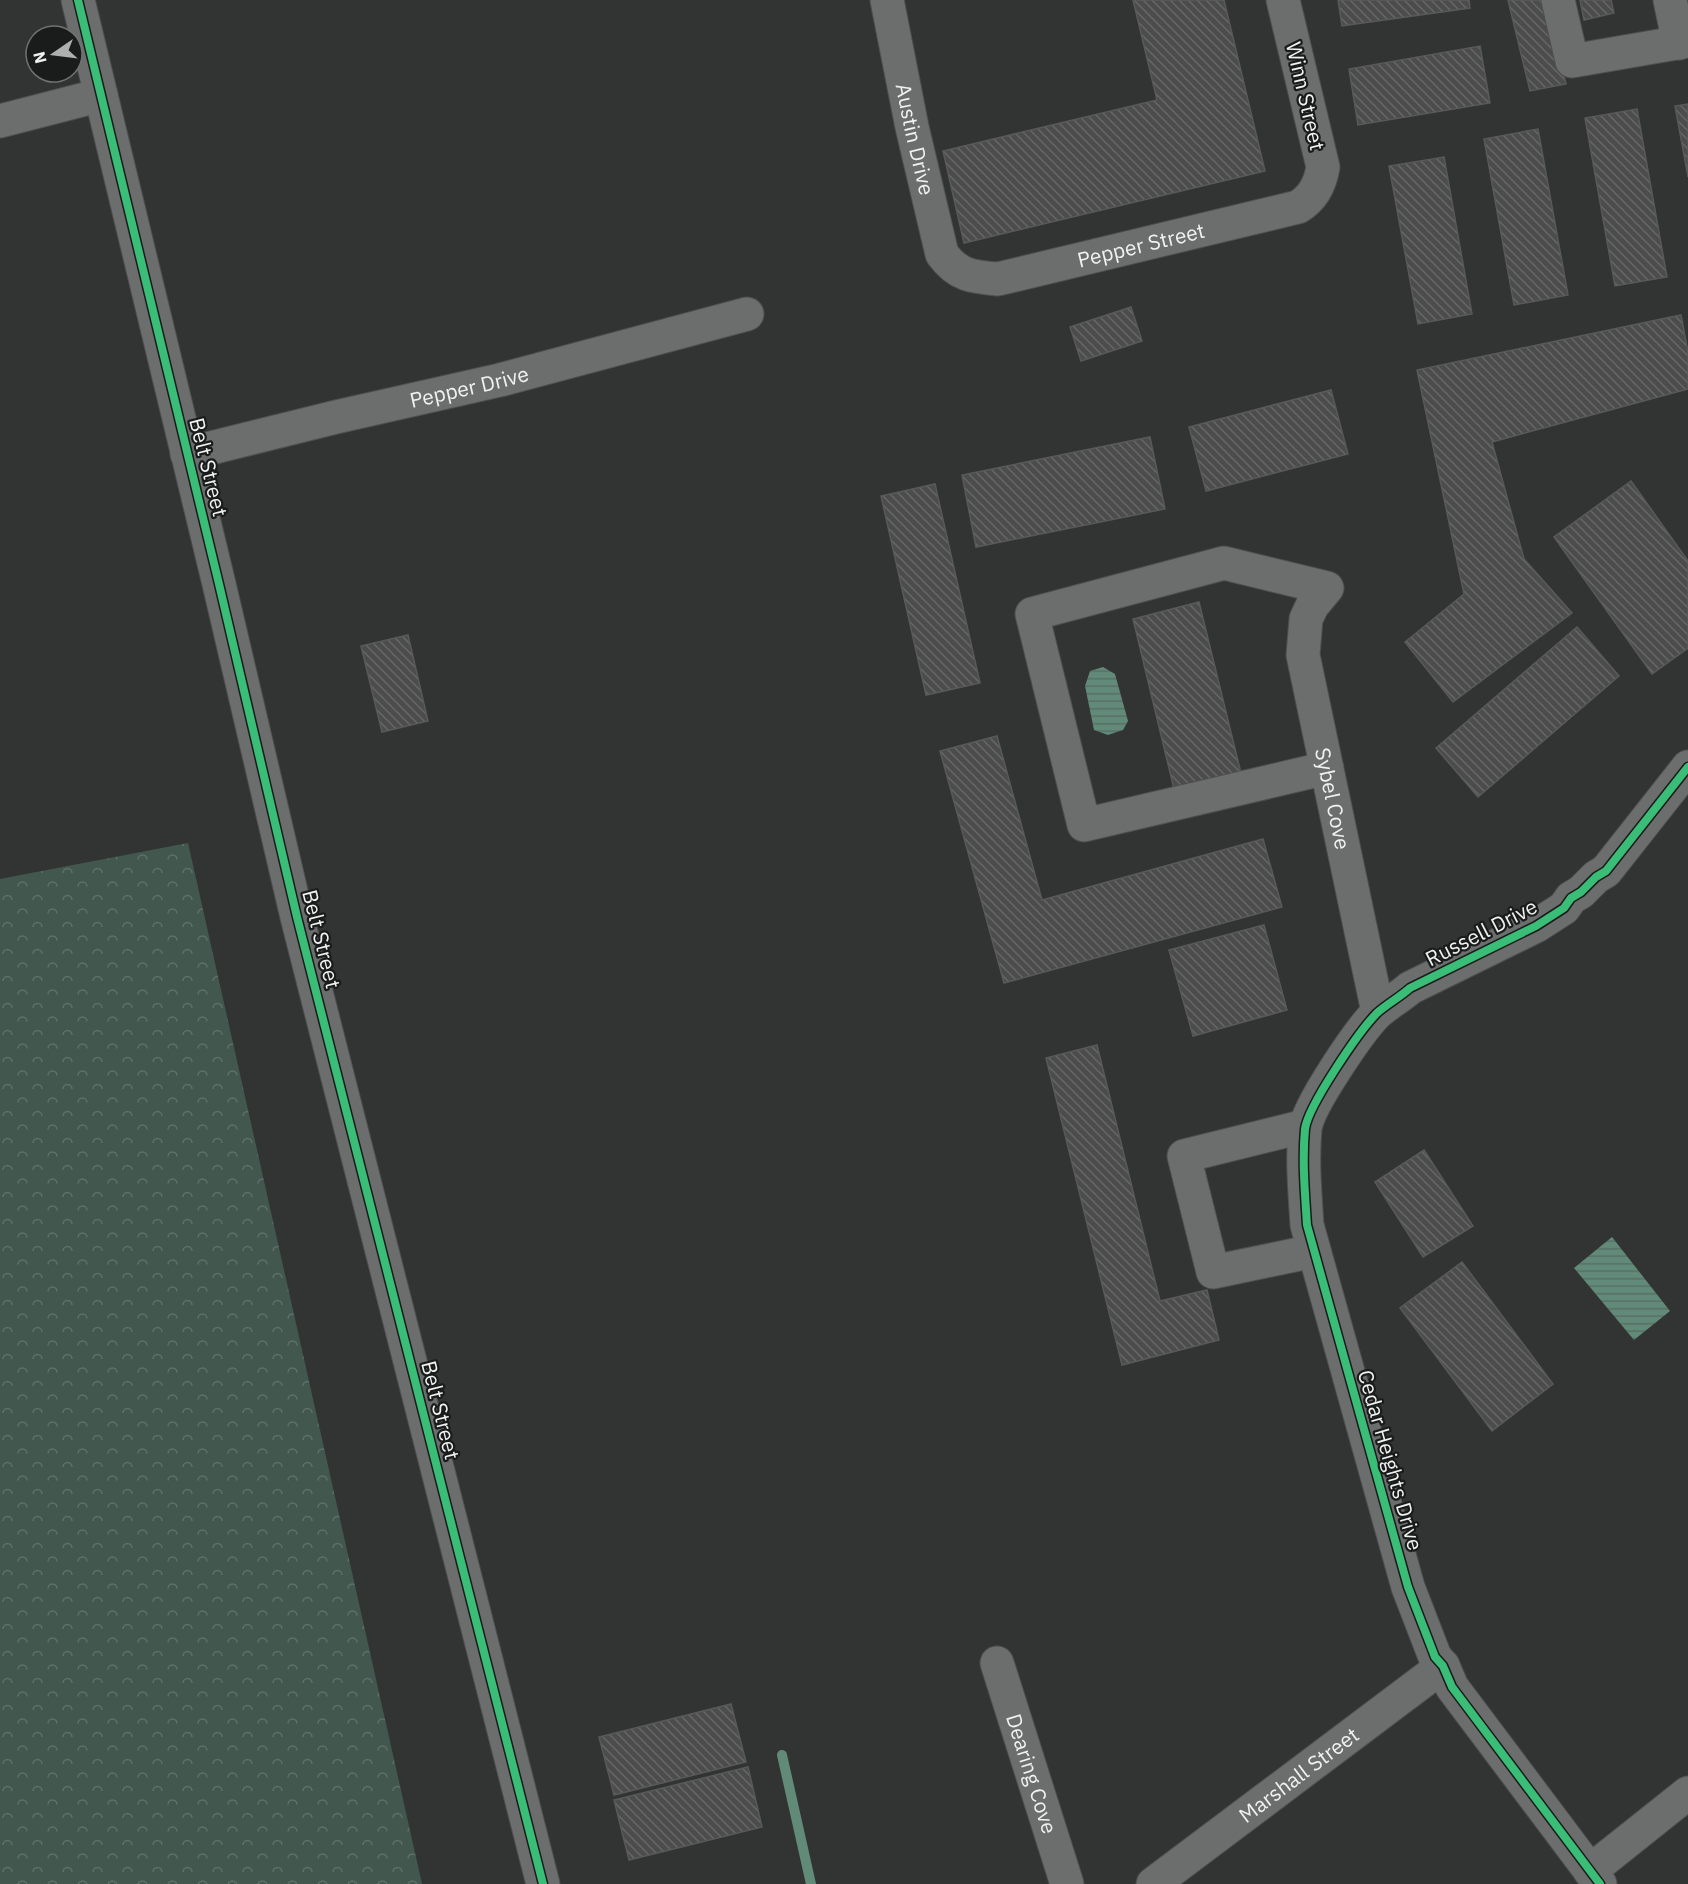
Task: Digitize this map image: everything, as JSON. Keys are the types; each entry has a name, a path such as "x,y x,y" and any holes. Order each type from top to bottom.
{"street":[{"name":"Belt Street","path":"78,0 297,917 543,1884"},
{"name":"Austin Drive","path":"887,0 912,127 942,254 960,273"},
{"name":"Winn Street","path":"1283,0 1323,167 1315,192"},
{"path":"1558,0 1572,61 1684,42 1670,0"},
{"path":"0,121 101,95"},
{"name":"Pepper Street","path":"960,273 998,279 1298,207 1308,201 1315,192"},
{"name":"Pepper Drive","path":"187,454 500,380 747,314"},
{"name":"Sybel Cove","path":"1327,768 1084,825 1032,614 1224,563 1327,588 1312,606 1306,619 1303,655 1327,768 1378,1012"},
{"name":"Russell Drive","path":"1378,1012 1410,988 1536,926 1564,908 1571,898 1606,871 1688,767"},
{"name":"Cedar Heights Drive","path":"1378,1012 1358,1036 1322,1091 1305,1126 1306,1225 1408,1587 1435,1657 1443,1666 1452,1687 1595,1878"},
{"path":"1305,1126 1184,1156 1213,1272 1314,1251"},
{"name":"Dearing Cove","path":"997,1663 1067,1884"},
{"name":"Marshall Street","path":"1152,1884 1443,1666"},
{"path":"1595,1878 1688,1793"}],"green space":[{"path":"188,843 422,1884 0,1884 0,879"}],"shaded area":[{"path":"1103,667 1115,674 1128,721 1123,730 1108,735 1094,730 1085,686 1090,671"},
{"path":"1612,1237 1670,1311 1634,1340 1574,1268"}],"building":[{"path":"1133,0 1224,0 1265,171 964,243 943,151 1157,100"},
{"path":"1338,0 1469,0 1470,8 1342,26"},
{"path":"1508,0 1546,0 1566,84 1530,91"},
{"path":"1580,0 1611,0 1614,13 1584,20"},
{"path":"1480,46 1490,103 1358,125 1349,69"},
{"path":"1688,104 1688,177 1675,106"},
{"path":"1637,109 1667,277 1615,286 1585,118"},
{"path":"1538,129 1568,295 1514,305 1484,139"},
{"path":"1444,157 1472,314 1418,324 1389,166"},
{"path":"1131,307 1142,341 1081,361 1070,327"},
{"path":"1681,315 1688,352 1688,389 1492,442 1524,559 1572,613 1453,702 1405,642 1464,594 1417,370"},
{"path":"1331,390 1348,454 1206,491 1189,427"},
{"path":"1150,437 1165,509 976,547 962,475"},
{"path":"1631,481 1688,561 1688,648 1652,674 1554,537"},
{"path":"935,484 980,683 926,695 881,496"},
{"path":"1199,602 1241,773 1174,789 1133,619"},
{"path":"1577,627 1619,676 1478,797 1436,748"},
{"path":"408,635 428,721 382,732 361,646"},
{"path":"997,736 1042,900 1263,839 1282,907 1004,983 940,751"},
{"path":"1264,925 1287,1010 1193,1036 1169,950"},
{"path":"1097,1045 1160,1301 1207,1290 1219,1340 1122,1365 1046,1058"},
{"path":"1424,1150 1473,1226 1423,1257 1375,1182"},
{"path":"1462,1262 1553,1384 1492,1431 1400,1308"},
{"path":"731,1704 746,1762 614,1795 599,1737"},
{"path":"748,1767 762,1827 629,1860 614,1800"}],"waterway":[{"path":"782,1755 811,1884"}],"cycle path":[{"path":"78,0 297,917 543,1884"},
{"path":"1600,1884 1452,1687 1443,1666 1435,1657 1408,1587 1307,1225 1304,1141 1308,1118 1315,1104 1335,1069 1377,1013 1410,988 1536,926 1564,908 1571,898 1606,871 1688,767"}]}
